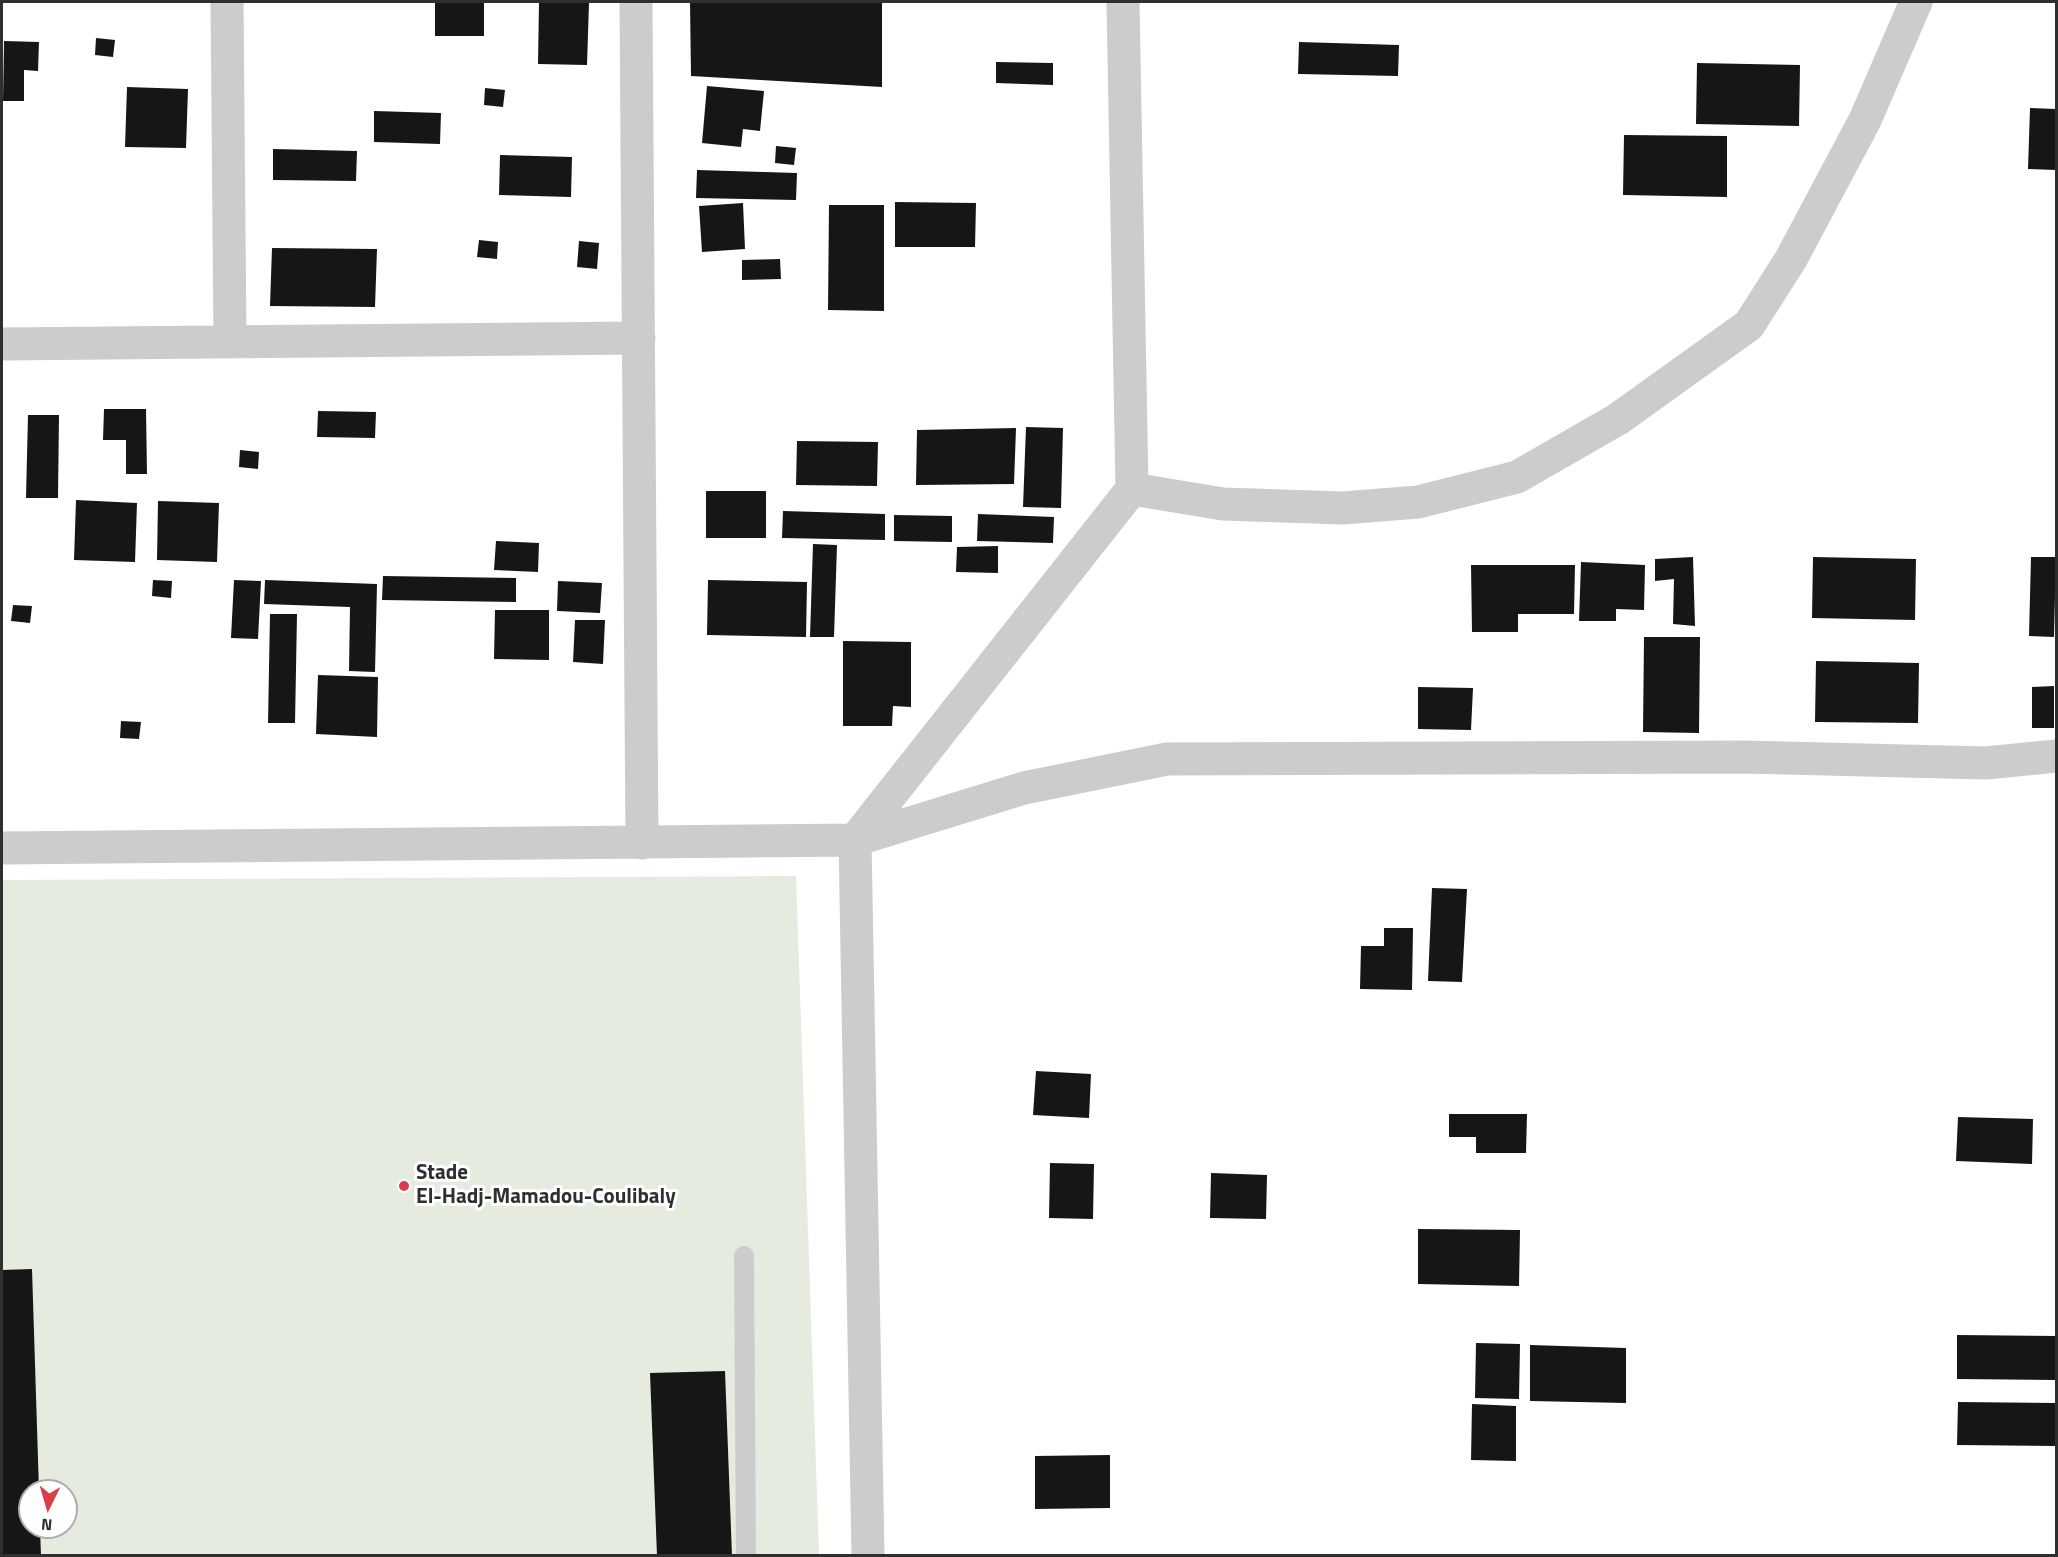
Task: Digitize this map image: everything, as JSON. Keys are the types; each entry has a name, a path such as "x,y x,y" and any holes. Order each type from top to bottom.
{"street":[{"path":"227,2 230,342"},
{"path":"636,2 642,843"},
{"path":"868,1556 855,840 1132,489 1123,2"},
{"path":"1132,489 1223,504 1343,508 1418,502 1517,477 1618,419 1749,325 1791,259 1865,120 1916,2"},
{"path":"2,344 639,338"},
{"path":"2,849 855,840 1024,788 1167,759 1744,757 1986,763 2056,756"}],"lane":[{"path":"744,1256 746,1556"}],"shaded area":[{"name":"Stade El-Hadj-Mamadou-Coulibaly","path":"796,876 819,1555 2,1555 2,880"}],"building":[{"path":"435,2 484,2 484,36 435,36"},
{"path":"539,2 589,3 587,65 538,64"},
{"path":"690,2 882,2 882,87 691,76"},
{"path":"96,38 115,40 113,57 95,55"},
{"path":"4,41 39,42 38,71 24,70 24,101 3,101"},
{"path":"1299,42 1399,45 1398,76 1298,74"},
{"path":"996,62 1053,63 1053,85 996,83"},
{"path":"1697,63 1800,65 1799,126 1696,124"},
{"path":"707,86 764,91 760,131 743,129 741,147 702,143"},
{"path":"127,87 188,89 186,148 125,147"},
{"path":"485,88 505,90 503,107 484,105"},
{"path":"2030,108 2056,109 2056,170 2028,169"},
{"path":"374,111 441,113 440,144 374,142"},
{"path":"1624,135 1727,136 1727,197 1623,195"},
{"path":"776,146 796,148 794,165 775,163"},
{"path":"273,149 357,151 356,181 273,180"},
{"path":"500,155 572,157 571,197 499,195"},
{"path":"697,170 797,173 796,200 696,198"},
{"path":"895,202 976,203 975,247 895,247"},
{"path":"743,203 745,249 702,252 699,206"},
{"path":"829,205 884,205 884,311 828,310"},
{"path":"479,240 498,242 497,259 477,257"},
{"path":"579,241 599,243 597,269 577,267"},
{"path":"272,248 377,249 375,307 270,306"},
{"path":"780,259 781,279 742,280 742,260"},
{"path":"104,409 146,409 147,474 126,474 126,440 103,440"},
{"path":"318,411 376,412 375,438 317,437"},
{"path":"28,415 59,415 58,498 26,498"},
{"path":"1026,427 1063,428 1061,508 1023,507"},
{"path":"1016,428 1014,484 916,485 917,430"},
{"path":"797,441 878,442 877,486 796,485"},
{"path":"240,450 259,452 258,469 239,467"},
{"path":"706,491 766,491 766,538 706,538"},
{"path":"76,500 137,503 135,562 74,560"},
{"path":"158,501 219,503 217,562 157,560"},
{"path":"783,511 885,514 885,540 782,538"},
{"path":"978,514 1054,517 1053,543 977,541"},
{"path":"894,515 952,516 952,542 894,541"},
{"path":"496,541 539,543 538,572 494,570"},
{"path":"813,544 837,545 834,637 810,637"},
{"path":"998,546 998,573 956,572 957,547"},
{"path":"1693,557 1695,626 1673,624 1674,579 1655,581 1655,559"},
{"path":"1813,557 1916,559 1915,620 1812,618"},
{"path":"2031,557 2056,557 2054,637 2029,636"},
{"path":"1581,562 1645,565 1644,610 1616,609 1616,621 1579,621"},
{"path":"1471,565 1575,565 1574,614 1518,614 1518,632 1472,632"},
{"path":"383,576 516,578 516,602 382,600"},
{"path":"153,580 172,581 171,598 152,596"},
{"path":"234,580 261,581 258,639 231,638"},
{"path":"265,580 377,584 375,672 349,671 350,607 264,604"},
{"path":"708,580 807,582 806,637 707,635"},
{"path":"558,581 602,583 600,613 557,611"},
{"path":"13,605 32,606 30,623 11,621"},
{"path":"495,610 549,610 549,660 494,659"},
{"path":"270,614 297,614 295,723 268,723"},
{"path":"575,620 605,620 603,664 573,662"},
{"path":"1644,637 1700,637 1699,733 1643,732"},
{"path":"843,641 911,642 911,707 893,706 892,726 843,726"},
{"path":"1816,661 1919,663 1918,723 1815,722"},
{"path":"318,675 378,677 377,737 316,734"},
{"path":"2054,686 2054,728 2032,728 2032,687"},
{"path":"1418,687 1473,688 1471,730 1418,729"},
{"path":"121,721 141,722 139,739 120,738"},
{"path":"1432,888 1467,889 1462,982 1428,981"},
{"path":"1384,928 1413,928 1412,990 1360,989 1361,946 1384,946"},
{"path":"1036,1071 1091,1074 1089,1118 1033,1115"},
{"path":"1449,1114 1527,1114 1526,1153 1476,1153 1476,1137 1449,1137"},
{"path":"1958,1117 2033,1119 2032,1164 1956,1161"},
{"path":"1050,1163 1094,1164 1093,1219 1049,1218"},
{"path":"1211,1173 1267,1175 1266,1219 1210,1218"},
{"path":"1418,1229 1520,1230 1519,1286 1418,1284"},
{"path":"32,1269 39,1479 18,1479 18,1539 40,1539 41,1556 2,1556 2,1270"},
{"path":"1957,1335 2056,1336 2056,1380 1957,1379"},
{"path":"1476,1343 1520,1344 1519,1399 1475,1398"},
{"path":"1530,1345 1626,1348 1626,1403 1530,1401"},
{"path":"725,1371 732,1556 657,1556 650,1373"},
{"path":"1958,1402 2056,1403 2056,1446 1957,1445"},
{"path":"1472,1404 1516,1406 1516,1461 1471,1460"},
{"path":"1110,1455 1110,1508 1035,1509 1035,1456"}],"place":[{"name":"Stade El-Hadj-Mamadou-Coulibaly","path":"404,1186"}]}
